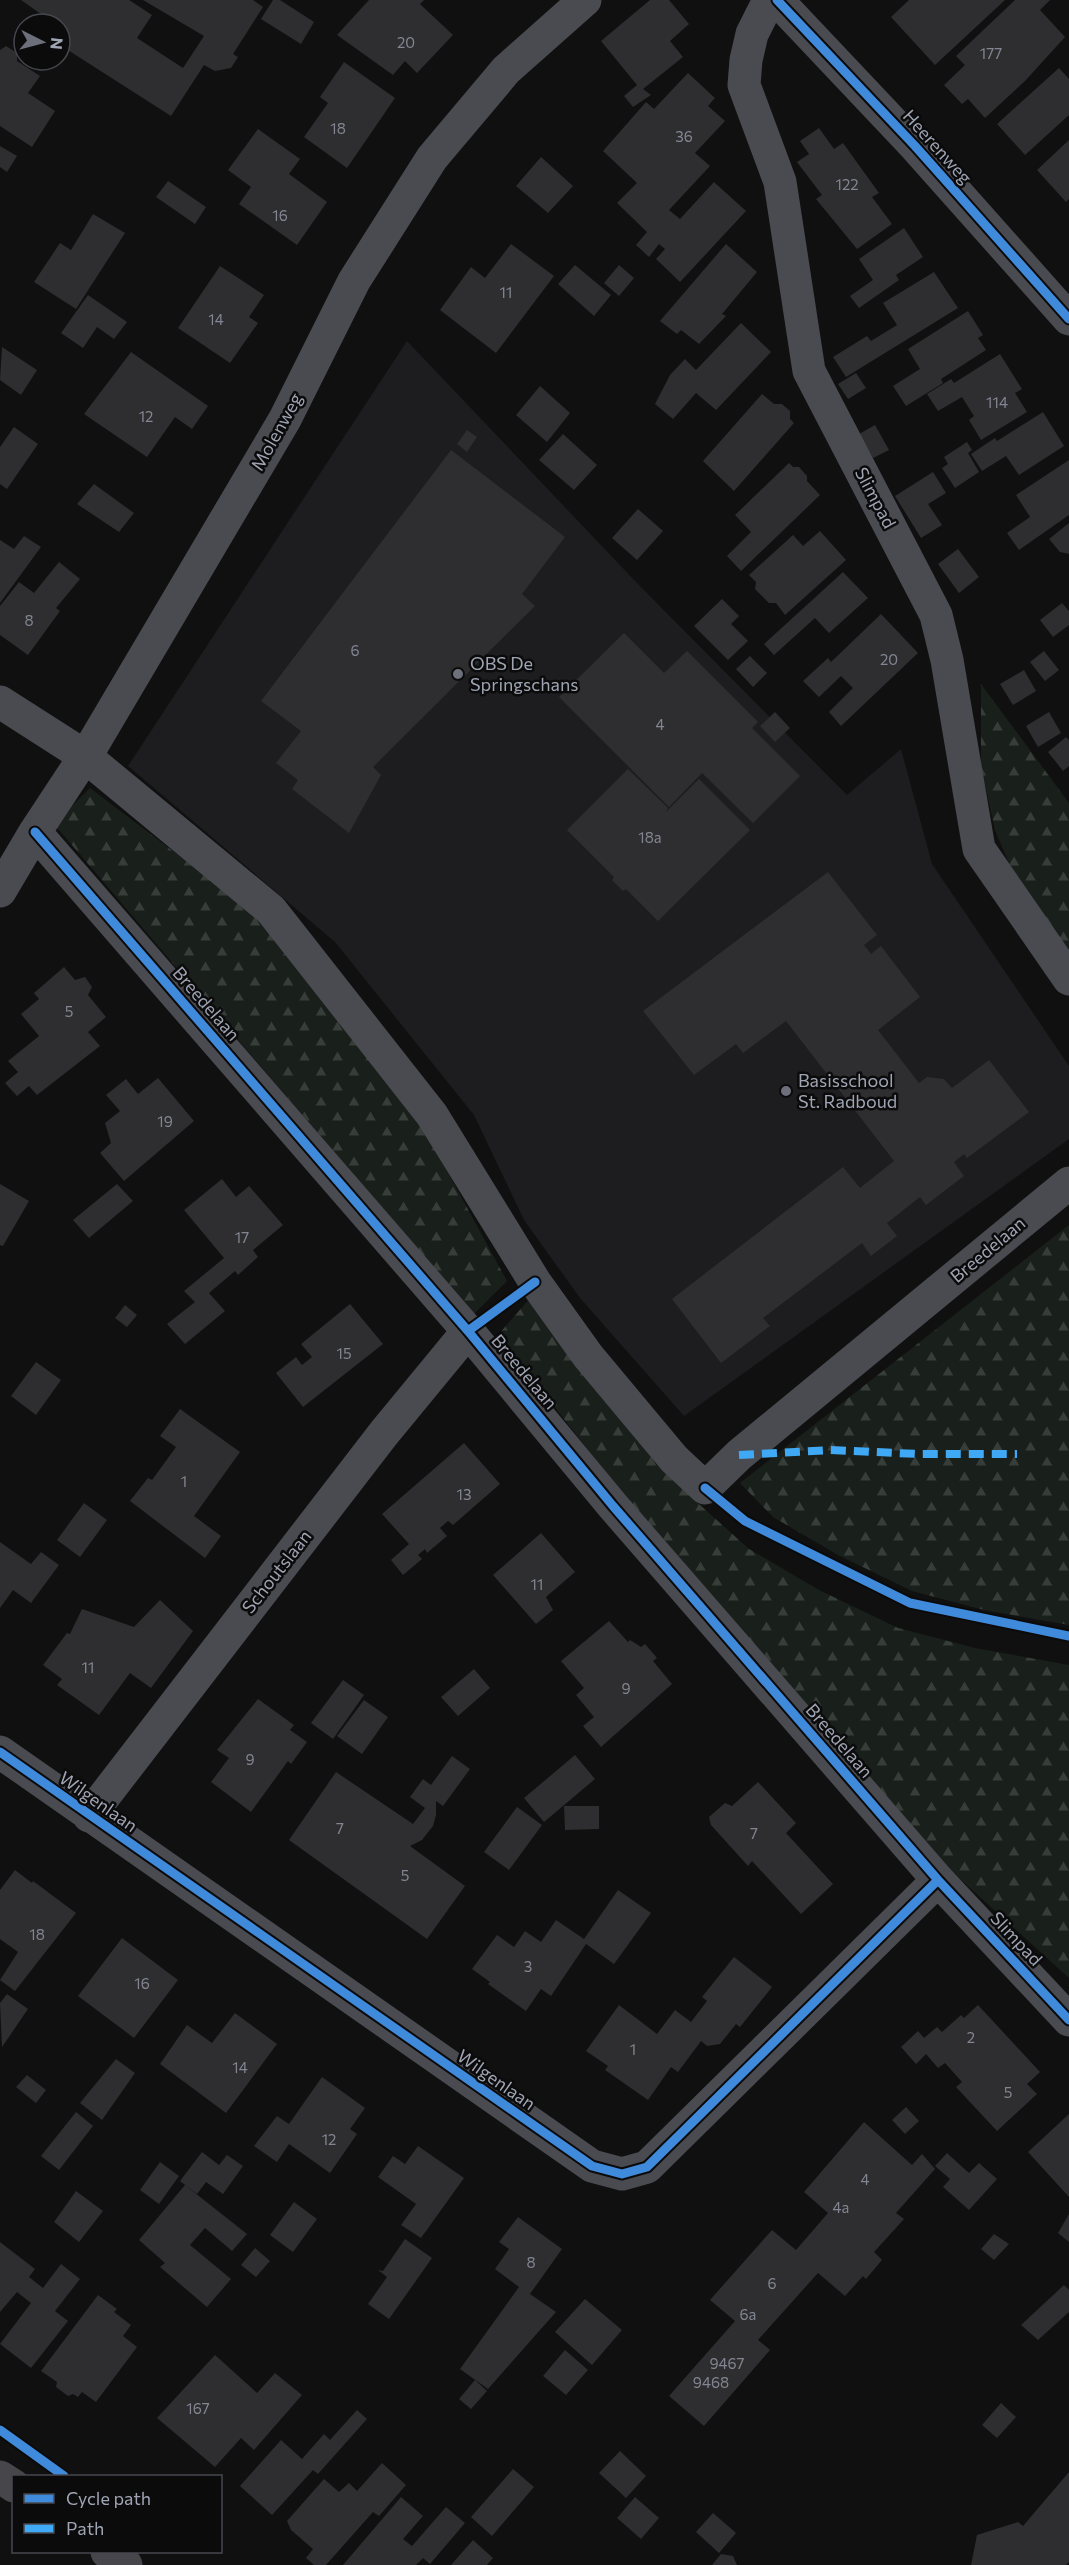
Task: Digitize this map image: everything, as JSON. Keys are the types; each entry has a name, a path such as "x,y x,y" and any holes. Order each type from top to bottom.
{"main road":[{"path":"108,2553 126,2565"}],"street":[{"name":"Molenweg","path":"0,891 35,832 86,756 285,419 354,281 432,158 506,70 585,0"},
{"name":"Slimpad","path":"769,0 752,34 746,60 744,85 780,182 809,371 936,615 947,660 979,849 1069,979"},
{"name":"Heerenweg","path":"777,0 915,146 1069,319"},
{"name":"Breedelaan","path":"0,702 86,756 271,910 432,1115 534,1282 588,1356 674,1459 705,1488 739,1455 1069,1183"},
{"name":"Breedelaan","path":"35,832 468,1331 613,1506 938,1880"},
{"name":"Schoutslaan","path":"89,1816 384,1433 468,1331"},
{"name":"Wilgenlaan","path":"0,1752 592,2166 622,2174 647,2167 938,1880"},
{"name":"Slimpad","path":"938,1880 1069,2020"}],"shaded area":[{"path":"407,341 637,583 847,795 901,749 932,864 1069,1066 1069,1139 684,1416 580,1298 524,1220 474,1115 335,942 128,766"}],"green space":[{"path":"981,684 1069,803 1069,954 1011,868 995,830 981,766"},
{"path":"90,788 264,920 428,1136 507,1281 473,1315 54,824"},
{"path":"1069,1225 1069,1625 984,1610 912,1591 838,1555 773,1517 740,1483"},
{"path":"531,1297 699,1504 749,1549 819,1590 898,1628 975,1648 1069,1665 1069,1978 948,1868 626,1498 498,1335"}],"building":[{"path":"21,0 129,0 152,15 137,38 183,68 204,36 143,0 253,0 263,7 233,54 238,57 231,68 215,71 204,65 171,116 72,53 72,12 38,12"},
{"path":"273,0 280,0 314,22 301,44 261,19"},
{"path":"369,0 424,0 420,4 453,35 417,73 405,61 393,75 337,35"},
{"path":"650,0 669,0 689,24 670,41 683,57 643,89 651,95 633,107 624,96 637,85 601,41"},
{"path":"909,0 1005,0 935,65 891,17"},
{"path":"1015,0 1050,0 1040,10 1065,37 1025,81 985,118 968,99 962,104 944,85 965,65 956,56"},
{"path":"6,46 12,50 12,72 34,72 40,76 28,93 55,111 32,147 0,126 0,50"},
{"path":"344,62 395,98 347,168 304,137 328,103 320,97"},
{"path":"1059,68 1069,79 1069,115 1025,155 997,124"},
{"path":"688,73 715,98 708,106 725,121 695,153 710,166 669,210 680,219 714,182 746,211 680,282 656,259 665,249 659,244 649,257 636,245 647,232 617,203 637,183 603,151 646,102 654,109"},
{"path":"819,128 834,149 843,143 879,193 872,197 892,224 857,249 816,199 822,195 797,162 809,154 800,141"},
{"path":"258,129 300,159 289,174 327,202 297,245 239,204 251,187 228,170"},
{"path":"1069,140 1069,199 1066,202 1037,170"},
{"path":"0,146 17,156 7,172 0,167"},
{"path":"541,157 573,186 548,213 516,186"},
{"path":"168,181 206,207 195,224 156,197"},
{"path":"93,214 125,233 76,309 34,282 60,243 71,250"},
{"path":"904,228 923,257 896,275 899,280 859,308 850,296 873,280 859,259"},
{"path":"511,244 554,276 496,353 440,310 471,267 485,278"},
{"path":"726,244 757,272 722,314 726,316 699,344 681,330 677,334 660,321"},
{"path":"575,265 611,295 594,316 558,284"},
{"path":"619,265 634,278 619,296 604,283"},
{"path":"220,266 264,295 249,317 258,323 230,363 178,328"},
{"path":"934,272 958,308 846,377 833,357 867,336 871,341 897,325 883,303"},
{"path":"88,295 127,322 114,339 97,327 83,348 61,333"},
{"path":"968,311 983,335 978,338 986,350 941,379 943,383 906,406 893,386 920,369 908,349"},
{"path":"741,323 771,352 716,410 696,393 673,419 655,404 670,375 685,359 696,370"},
{"path":"2,347 37,370 21,395 0,380"},
{"path":"131,352 208,406 192,429 175,417 147,457 84,414"},
{"path":"1000,354 1022,389 1015,393 1027,412 981,440 969,420 974,416 962,397 938,411 927,394 951,379 954,383"},
{"path":"856,373 866,388 848,399 838,384"},
{"path":"540,386 570,413 547,442 516,415"},
{"path":"762,394 774,404 782,404 790,411 790,419 794,423 734,491 703,461"},
{"path":"1043,412 1064,446 1019,475 1006,456 982,471 971,454 995,438 997,441"},
{"path":"875,425 889,450 873,458 859,434"},
{"path":"14,427 38,444 7,489 0,484 0,447"},
{"path":"467,430 477,437 467,452 457,444"},
{"path":"563,434 597,465 574,490 539,460"},
{"path":"967,442 972,450 968,453 979,472 955,488 942,468 948,464 944,457"},
{"path":"451,450 565,537 522,594 535,606 373,767 381,775 349,833 292,789 298,780 276,763 301,731 261,701"},
{"path":"1069,460 1069,515 1019,550 1007,533 1030,517 1016,495"},
{"path":"789,463 793,467 799,467 807,476 807,481 820,495 741,571 727,556 751,532 735,515"},
{"path":"933,472 946,493 928,504 942,525 921,538 895,496"},
{"path":"94,484 134,513 119,532 77,504"},
{"path":"638,509 663,531 637,560 612,538"},
{"path":"1069,523 1069,554 1060,552 1049,539"},
{"path":"820,531 846,560 785,615 776,603 769,603 755,589 756,582 749,575 793,535 803,546"},
{"path":"24,536 41,547 0,603 0,540 14,549"},
{"path":"958,549 979,577 959,593 938,564"},
{"path":"59,562 80,579 56,608 60,611 28,655 0,635 0,606 19,582 34,593"},
{"path":"843,572 868,598 829,633 815,618 774,655 764,644"},
{"path":"722,599 739,616 731,624 748,641 728,660 694,626"},
{"path":"1062,603 1069,611 1069,625 1053,637 1040,620"},
{"path":"881,614 918,653 841,726 829,712 853,688 841,676 819,697 803,681 828,658 831,662"},
{"path":"624,633 664,673 687,651 758,722 752,728 800,776 753,823 702,773 669,807 559,697"},
{"path":"1044,651 1059,670 1045,681 1030,662"},
{"path":"750,656 767,673 753,687 736,669"},
{"path":"1024,670 1036,691 1013,705 1000,684"},
{"path":"775,712 790,728 775,742 760,726"},
{"path":"1049,712 1061,733 1038,747 1026,726"},
{"path":"1066,737 1069,740 1069,766 1063,771 1048,752"},
{"path":"628,769 668,808 666,812 699,779 750,830 658,921 626,889 623,891 612,880 614,877 567,830"},
{"path":"828,872 877,935 864,945 871,954 881,946 920,997 878,1030 919,1083 927,1077 944,1079 952,1088 989,1060 1029,1112 967,1158 964,1154 954,1162 964,1176 926,1205 920,1197 887,1223 897,1236 871,1256 862,1243 763,1318 770,1326 721,1363 672,1299 843,1167 860,1188 894,1161 786,1021 743,1053 736,1044 694,1075 643,1011"},
{"path":"64,967 75,980 85,977 92,987 88,995 106,1017 88,1032 100,1046 37,1095 29,1086 17,1096 5,1083 18,1072 8,1061 39,1036 21,1014 39,999 34,993"},
{"path":"158,1078 194,1121 124,1181 100,1153 111,1143 105,1123 120,1111 106,1095 126,1079 138,1094"},
{"path":"222,1179 236,1197 249,1186 283,1225 253,1250 258,1257 238,1275 235,1271 209,1293 225,1311 185,1344 167,1324 195,1302 184,1291 224,1258 184,1210"},
{"path":"0,1184 29,1201 3,1246 0,1245"},
{"path":"117,1184 133,1201 89,1238 73,1220"},
{"path":"350,1304 383,1344 303,1407 276,1373 296,1357 302,1365 312,1357 301,1344"},
{"path":"125,1305 137,1315 127,1327 115,1318"},
{"path":"36,1362 61,1380 36,1415 11,1396"},
{"path":"180,1409 240,1452 194,1516 221,1536 205,1558 130,1501 148,1478 152,1480 176,1447 160,1436"},
{"path":"464,1443 500,1484 453,1525 448,1521 440,1528 447,1536 427,1553 425,1549 418,1555 422,1559 403,1575 391,1560 409,1544 382,1514"},
{"path":"84,1503 107,1520 80,1557 57,1540"},
{"path":"541,1533 575,1572 546,1597 553,1610 536,1624 493,1575"},
{"path":"0,1542 31,1564 41,1552 59,1565 31,1603 13,1590 0,1608"},
{"path":"160,1600 193,1631 151,1688 130,1673 99,1715 57,1685 62,1679 43,1665 67,1633 70,1634 82,1609 134,1627"},
{"path":"609,1621 628,1642 630,1640 641,1647 645,1644 657,1658 653,1661 672,1684 601,1747 583,1726 594,1717 576,1695 584,1688 561,1661"},
{"path":"474,1669 490,1688 458,1716 441,1697"},
{"path":"343,1680 364,1695 333,1739 311,1723"},
{"path":"258,1699 294,1725 290,1730 307,1742 291,1764 288,1761 251,1812 211,1782 229,1758 217,1750"},
{"path":"364,1700 388,1717 362,1754 337,1736"},
{"path":"575,1755 595,1779 544,1822 524,1798"},
{"path":"452,1756 470,1769 443,1806 436,1801 433,1826 422,1840 410,1846 465,1886 427,1939 289,1840 336,1772 413,1824 425,1808 410,1797 423,1779 431,1785"},
{"path":"758,1782 796,1823 786,1833 833,1884 801,1914 752,1861 748,1866 711,1825 709,1817 725,1803 732,1806"},
{"path":"564,1806 599,1806 599,1829 565,1830"},
{"path":"517,1807 542,1825 509,1870 484,1852"},
{"path":"15,1870 76,1913 15,1991 0,1980 18,1952 0,1939 0,1890"},
{"path":"618,1890 651,1913 614,1964 586,1944 551,1996 541,1989 526,2011 488,1984 490,1982 472,1969 497,1935 514,1947 525,1931 541,1942 556,1920 584,1939"},
{"path":"122,1938 178,1980 134,2038 78,1996"},
{"path":"734,1957 772,1987 740,2027 736,2024 720,2044 707,2046 701,2041 678,2072 671,2067 648,2100 605,2070 608,2066 586,2051 619,2005 657,2034 675,2010 691,2022 707,2001 702,1997"},
{"path":"7,1994 28,2009 2,2047 0,2003"},
{"path":"978,2005 1040,2072 1027,2084 1037,2094 997,2131 956,2087 962,2082 945,2063 938,2068 926,2054 916,2064 901,2047 918,2031 924,2038 937,2027 942,2032 961,2015 964,2018"},
{"path":"235,2013 277,2044 226,2113 160,2064 187,2025 212,2043"},
{"path":"116,2059 135,2073 102,2120 80,2103"},
{"path":"27,2075 46,2090 36,2103 16,2087"},
{"path":"322,2077 365,2108 350,2129 357,2134 330,2173 289,2144 277,2162 254,2146 277,2116 289,2124"},
{"path":"906,2107 919,2121 905,2134 892,2120"},
{"path":"76,2112 93,2126 59,2170 41,2156"},
{"path":"1069,2114 1069,2197 1028,2152"},
{"path":"864,2122 912,2165 922,2154 935,2169 896,2213 904,2219 874,2252 882,2260 866,2279 863,2276 845,2296 818,2273 758,2340 770,2350 704,2426 669,2396 735,2321 710,2300 772,2230 796,2250 828,2213 804,2192"},
{"path":"418,2146 464,2178 421,2238 401,2225 416,2204 378,2177 393,2156 405,2164"},
{"path":"202,2152 219,2165 227,2155 243,2166 223,2194 206,2182 197,2194 180,2181"},
{"path":"947,2153 969,2173 979,2163 997,2179 969,2210 943,2187 950,2179 935,2166"},
{"path":"160,2162 179,2176 159,2204 140,2190"},
{"path":"185,2185 247,2234 232,2251 205,2228 190,2245 231,2279 207,2307 160,2267 165,2263 139,2240"},
{"path":"76,2191 103,2211 79,2242 54,2222"},
{"path":"294,2202 317,2219 293,2252 270,2235"},
{"path":"1069,2214 1069,2242 1058,2233"},
{"path":"518,2217 562,2249 530,2294 556,2312 488,2389 460,2369 519,2287 495,2269 509,2249 499,2242"},
{"path":"994,2234 1009,2244 994,2260 981,2249"},
{"path":"405,2239 432,2258 389,2319 368,2304 387,2277 378,2270 383,2271"},
{"path":"0,2242 35,2269 29,2277 43,2288 61,2264 80,2279 55,2311 68,2321 31,2368 0,2344 31,2303 17,2292 0,2312"},
{"path":"255,2248 270,2261 256,2277 241,2265"},
{"path":"1064,2285 1069,2290 1069,2312 1038,2340 1021,2325"},
{"path":"98,2295 117,2309 114,2312 131,2325 123,2336 137,2347 96,2402 82,2392 78,2397 73,2394 68,2396 56,2387 57,2382 41,2371"},
{"path":"585,2299 622,2330 592,2365 555,2332"},
{"path":"565,2350 588,2370 566,2395 543,2376"},
{"path":"215,2355 257,2393 275,2373 302,2395 254,2450 241,2438 215,2467 157,2418"},
{"path":"475,2380 487,2391 471,2409 459,2399"},
{"path":"1001,2403 1016,2417 997,2438 982,2425"},
{"path":"357,2410 367,2419 318,2474 313,2470 272,2515 240,2486 281,2440 302,2459 324,2434 330,2440"},
{"path":"620,2451 646,2476 626,2498 599,2473"},
{"path":"382,2463 406,2485 379,2516 373,2512 326,2565 314,2565 306,2558 313,2549 291,2530 287,2521 324,2479 339,2492 349,2483 357,2491"},
{"path":"513,2469 534,2487 492,2536 471,2517"},
{"path":"1069,2472 1069,2562 1066,2565 971,2565 977,2535 1018,2522 1023,2526"},
{"path":"401,2497 423,2516 403,2539 412,2546 446,2507 465,2523 430,2564 423,2558 416,2565 343,2565"},
{"path":"635,2497 659,2518 641,2539 617,2518"},
{"path":"713,2513 736,2533 719,2553 696,2532"},
{"path":"473,2540 493,2558 487,2565 451,2565"},
{"path":"721,2554 733,2556 737,2565 712,2565"}],"marked path":[{"path":"739,1455 830,1450 919,1454 1017,1454"}],"cycle path":[{"path":"777,0 915,146 1069,319"},
{"path":"35,832 468,1331 613,1506 938,1880 1069,2020"},
{"path":"468,1331 535,1282"},
{"path":"705,1488 745,1521 910,1603 1069,1636"},
{"path":"0,1752 592,2166 622,2174 647,2167 938,1880"},
{"path":"0,2430 63,2475"}],"place":[{"name":"OBS De Springschans","path":"458,674"},
{"name":"Basisschool St. Radboud","path":"786,1091"}]}
